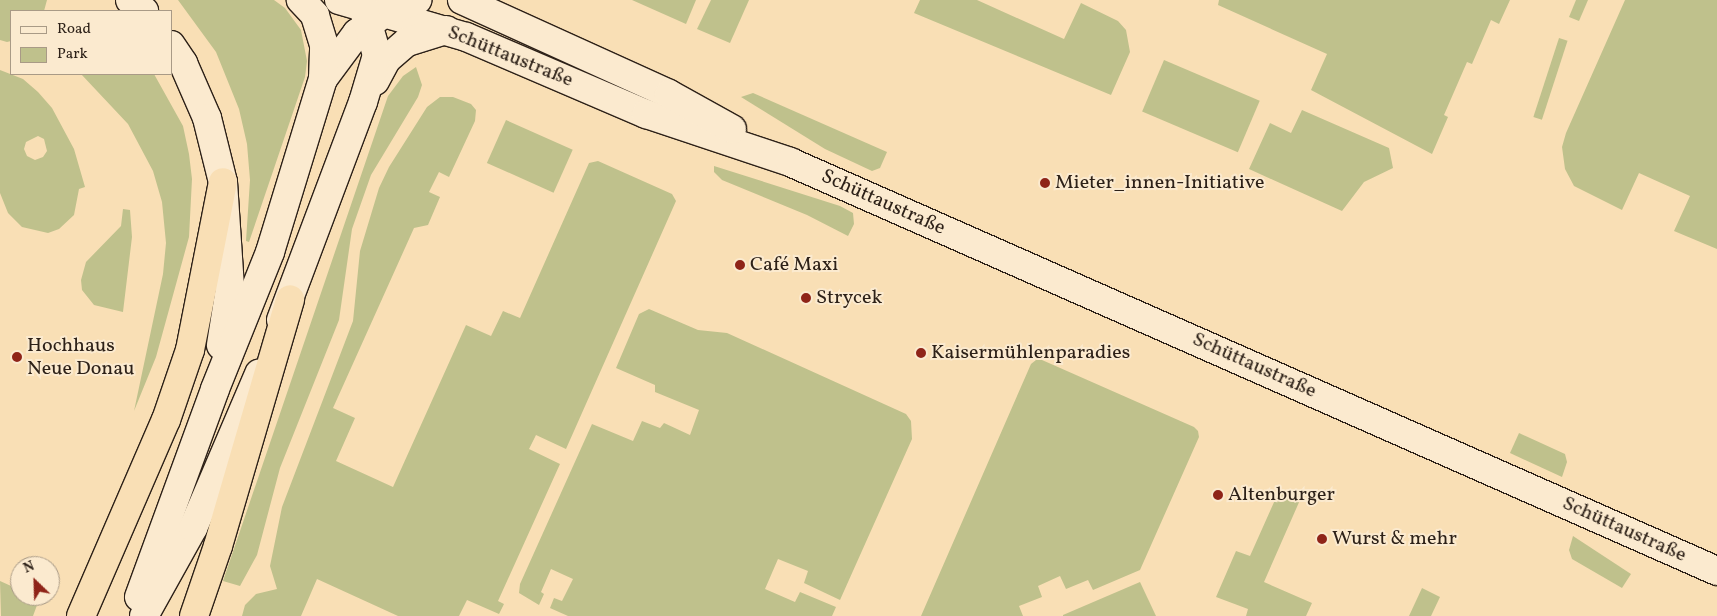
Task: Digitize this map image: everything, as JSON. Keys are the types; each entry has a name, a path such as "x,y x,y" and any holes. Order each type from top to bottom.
{"highway":[{"path":"81,616 166,420 190,350 223,182"},
{"path":"194,616 218,546 290,299"}],"street":[{"path":"130,0 143,10"},
{"path":"132,616 215,389 270,252 323,79 324,45 315,15 301,0"},
{"path":"364,9 417,0"},
{"name":"Schüttaustraße","path":"462,0 669,94 790,162"},
{"path":"323,79 340,53 364,9"},
{"path":"144,616 193,528 290,299 363,102 377,54 364,9"},
{"name":"Schüttaustraße","path":"364,9 446,30 646,114 790,162 1717,572"},
{"path":"363,102 386,60 406,42 446,30"},
{"path":"172,46 183,63 207,118 223,182 230,288 215,389"}],"green space":[{"path":"0,0 47,0 44,10 10,10 10,41 0,40"},
{"path":"178,0 274,0 285,8 301,30 307,61 305,77 249,242 246,241 250,180 247,144 239,109 216,52"},
{"path":"632,0 696,0 686,24"},
{"path":"711,0 749,0 730,43 697,29"},
{"path":"920,0 977,0 1064,39 1081,3 1118,21 1126,30 1130,52 1111,95 914,13"},
{"path":"1219,0 1510,0 1499,24 1491,20 1472,64 1467,62 1444,115 1448,117 1432,154 1311,90 1327,54 1218,5"},
{"path":"1576,0 1588,0 1579,21 1569,17"},
{"path":"1625,0 1717,0 1717,249 1674,231 1690,196 1639,173 1622,210 1574,186 1565,169 1562,147 1566,133"},
{"path":"1559,38 1568,41 1542,120 1533,117"},
{"path":"1164,60 1260,101 1238,152 1142,112"},
{"path":"416,67 422,85 418,97 371,175 352,229 339,320 280,468 257,555 240,586 223,581 388,96 403,76"},
{"path":"0,70 23,79 52,108 74,149 85,187 79,189 74,215 59,229 48,233 22,227 8,213 0,193","holes":["38,136 44,139 47,151 43,157 35,160 27,156 24,149 26,142"]},
{"path":"82,75 155,75 183,126 189,154 192,179 189,237 156,357 134,411 163,274 166,243 162,202 153,171 128,124"},
{"path":"753,93 887,152 880,168 872,171 825,149 741,97"},
{"path":"440,97 453,97 471,104 476,110 475,121 449,177 439,172 429,192 440,197 428,225 414,228 333,408 355,418 336,461 393,487 466,325 491,336 503,311 520,318 589,163 598,161 672,194 676,201 566,449 536,435 529,449 560,464 498,601 504,604 499,614 467,600 459,616 398,616 317,579 301,616 242,616 245,605 256,594 277,589 270,566 282,507 353,321 360,251 379,188 389,167 427,107"},
{"path":"1302,110 1389,148 1393,168 1364,182 1342,211 1249,169 1270,123 1291,133"},
{"path":"506,120 573,150 554,193 487,163"},
{"path":"714,166 840,206 853,213 854,224 848,236 807,215 722,180 714,172"},
{"path":"123,209 130,210 132,237 123,312 94,305 82,290 81,280 86,262 121,226"},
{"path":"649,309 698,330 727,333 906,414 911,421 912,439 840,600 804,583 808,571 778,559 765,589 795,602 800,592 836,607 832,616 568,616 550,608 554,598 562,601 573,579 551,569 541,592 544,594 539,605 519,593 520,584 592,424 633,441 642,421 660,428 664,423 690,435 699,410 655,392 655,385 616,368 639,314"},
{"path":"1036,360 1042,360 1194,427 1198,431 1199,437 1140,570 1093,590 1088,580 1066,589 1060,576 1038,586 1042,597 1019,606 1023,616 921,616 1031,364"},
{"path":"1519,433 1565,454 1567,462 1562,477 1510,453"},
{"path":"1279,491 1300,500 1264,582 1312,603 1306,616 1246,616 1248,609 1216,597 1236,551 1250,556"},
{"path":"1573,536 1631,574 1622,588 1572,559 1569,550"},
{"path":"0,581 10,586 10,606 37,606 33,616 1,616"},
{"path":"1140,582 1156,616 1063,616 1063,615"},
{"path":"1422,588 1440,597 1431,616 1409,616"}],"place":[{"name":"Mieter_innen-Initiative","path":"1045,183"},
{"name":"Café Maxi","path":"740,265"},
{"name":"Strycek","path":"806,298"},
{"name":"Kaisermühlenparadies","path":"921,353"},
{"name":"Hochhaus Neue Donau","path":"17,357"},
{"name":"Altenburger","path":"1218,495"},
{"name":"Wurst & mehr","path":"1322,539"}]}
